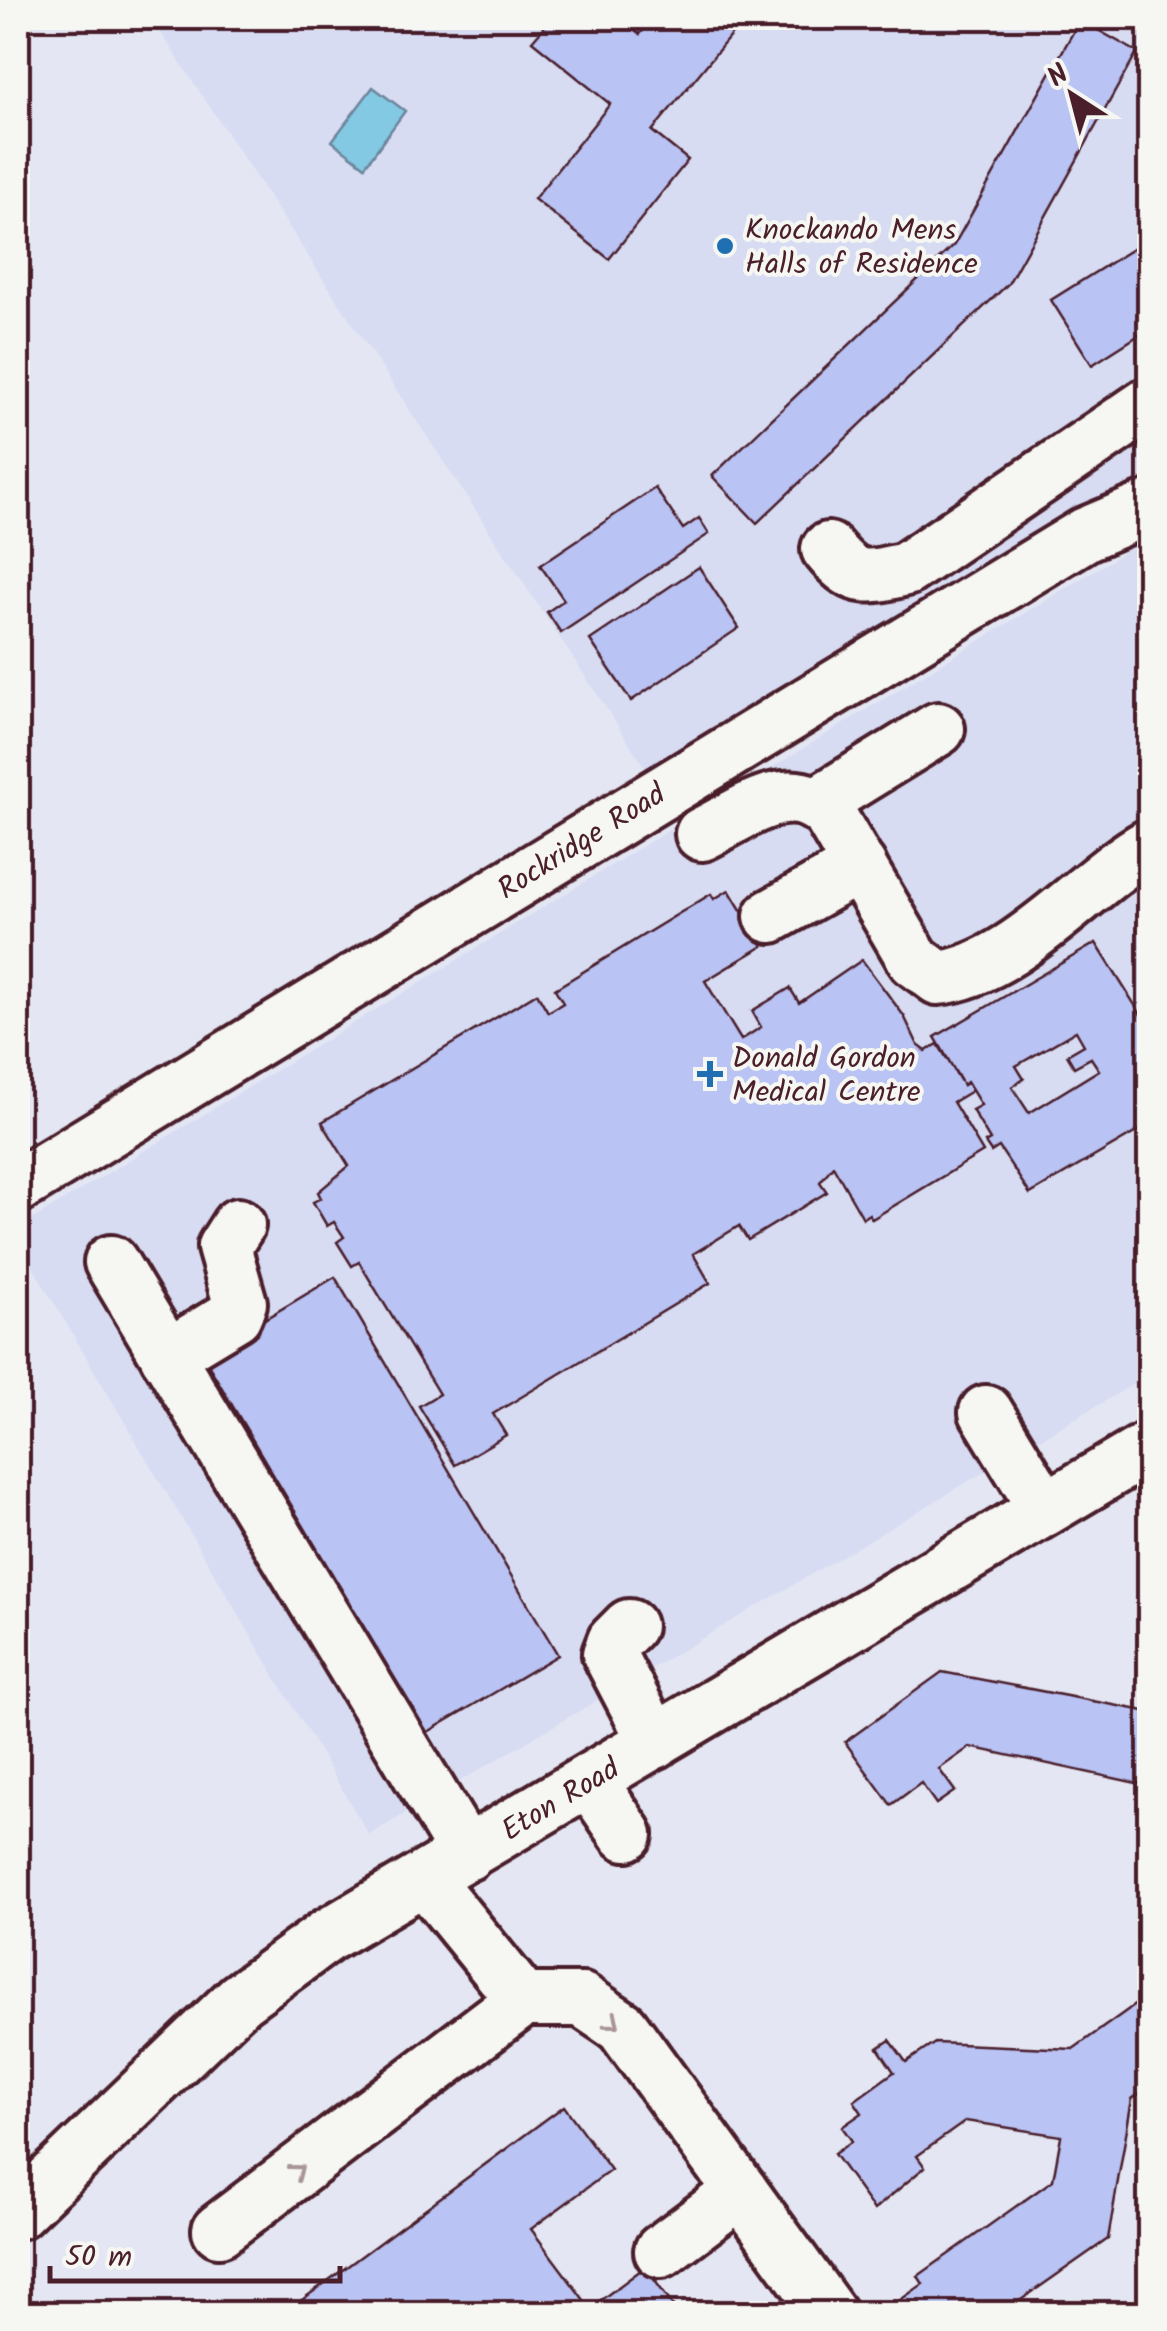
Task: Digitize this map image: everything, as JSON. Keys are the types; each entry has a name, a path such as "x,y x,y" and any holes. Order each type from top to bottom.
{"street":[{"path":"828,549 845,571 866,578 906,569 1150,403"},
{"name":"Rockridge Road","path":"18,1186 1086,534 1150,507"},
{"path":"818,803 938,729"},
{"path":"702,834 776,798 798,794 818,803 914,960 938,978 982,964 1078,902 1150,845"},
{"path":"772,916 860,866"},
{"path":"167,1356 235,1316 240,1303 224,1247 238,1226"},
{"path":"111,1262 167,1356 523,2000"},
{"path":"986,1412 1045,1509"},
{"name":"Eton Road","path":"18,2212 240,2000 328,1935 1150,1447"},
{"path":"628,1626 614,1640 609,1654 655,1742"},
{"path":"590,1781 626,1834"},
{"path":"220,2230 523,2000 582,2000 622,2027 830,2314"},
{"path":"660,2251 741,2191"}],"shaded area":[{"name":"Knockando Mens Halls of Residence","path":"151,18 1149,18 1149,475 1113,508 656,784"},
{"name":"Donald Gordon Medical Centre","path":"1149,537 1149,1375 369,1835 18,1242 18,1228"}],"water":[{"path":"373,87 405,111 365,166 332,141"}],"building":[{"path":"552,18 619,18 640,34 654,18 745,18 652,131 688,160 609,259 534,199 610,104 532,41"},
{"path":"1080,20 1137,52 1008,284 757,523 712,476 954,245"},
{"path":"1150,238 1150,328 1092,365 1051,300"},
{"path":"655,488 683,529 699,518 709,534 561,633 547,612 564,600 540,565"},
{"path":"699,567 739,628 631,701 590,640"},
{"path":"729,890 763,946 705,981 741,1040 761,1027 752,1011 790,988 799,1003 862,960 904,1016 918,1045 926,1051 938,1044 963,1085 967,1082 973,1090 953,1102 983,1152 872,1219 869,1214 863,1218 833,1166 820,1182 827,1192 748,1240 739,1226 693,1254 710,1283 493,1414 506,1435 455,1465 419,1406 439,1394 359,1262 352,1266 337,1242 344,1237 334,1222 327,1226 313,1202 321,1198 318,1192 349,1166 322,1122 537,993 548,1012 563,1003 555,989 711,894 714,899"},
{"path":"1096,943 1150,1029 1150,1124 1030,1194 999,1147 991,1152 985,1143 990,1140 972,1110 981,1105 967,1082 963,1085 935,1037","holes":["1076,1031 1084,1045 1067,1055 1074,1067 1091,1058 1099,1070 1029,1113 1012,1087 1024,1079 1016,1066"]},
{"path":"335,1277 558,1655 426,1733 203,1356"},
{"path":"942,1672 1150,1712 1150,1786 970,1747 939,1769 955,1791 936,1804 921,1783 891,1805 845,1742"},
{"path":"1150,1994 1150,2086 1132,2099 1108,2239 1018,2302 1026,2314 899,2314 902,2311 896,2303 923,2284 918,2276 1053,2180 1061,2136 966,2121 917,2156 925,2167 874,2210 834,2154 852,2141 842,2127 862,2113 854,2101 894,2072 878,2048 890,2040 906,2062 935,2043 1073,2049"},
{"path":"564,2106 611,2170 531,2229 590,2308 645,2267 679,2314 283,2314"}],"place":[{"name":"Knockando Mens Halls of Residence","path":"725,246"},
{"name":"Donald Gordon Medical Centre","path":"710,1074"}]}
